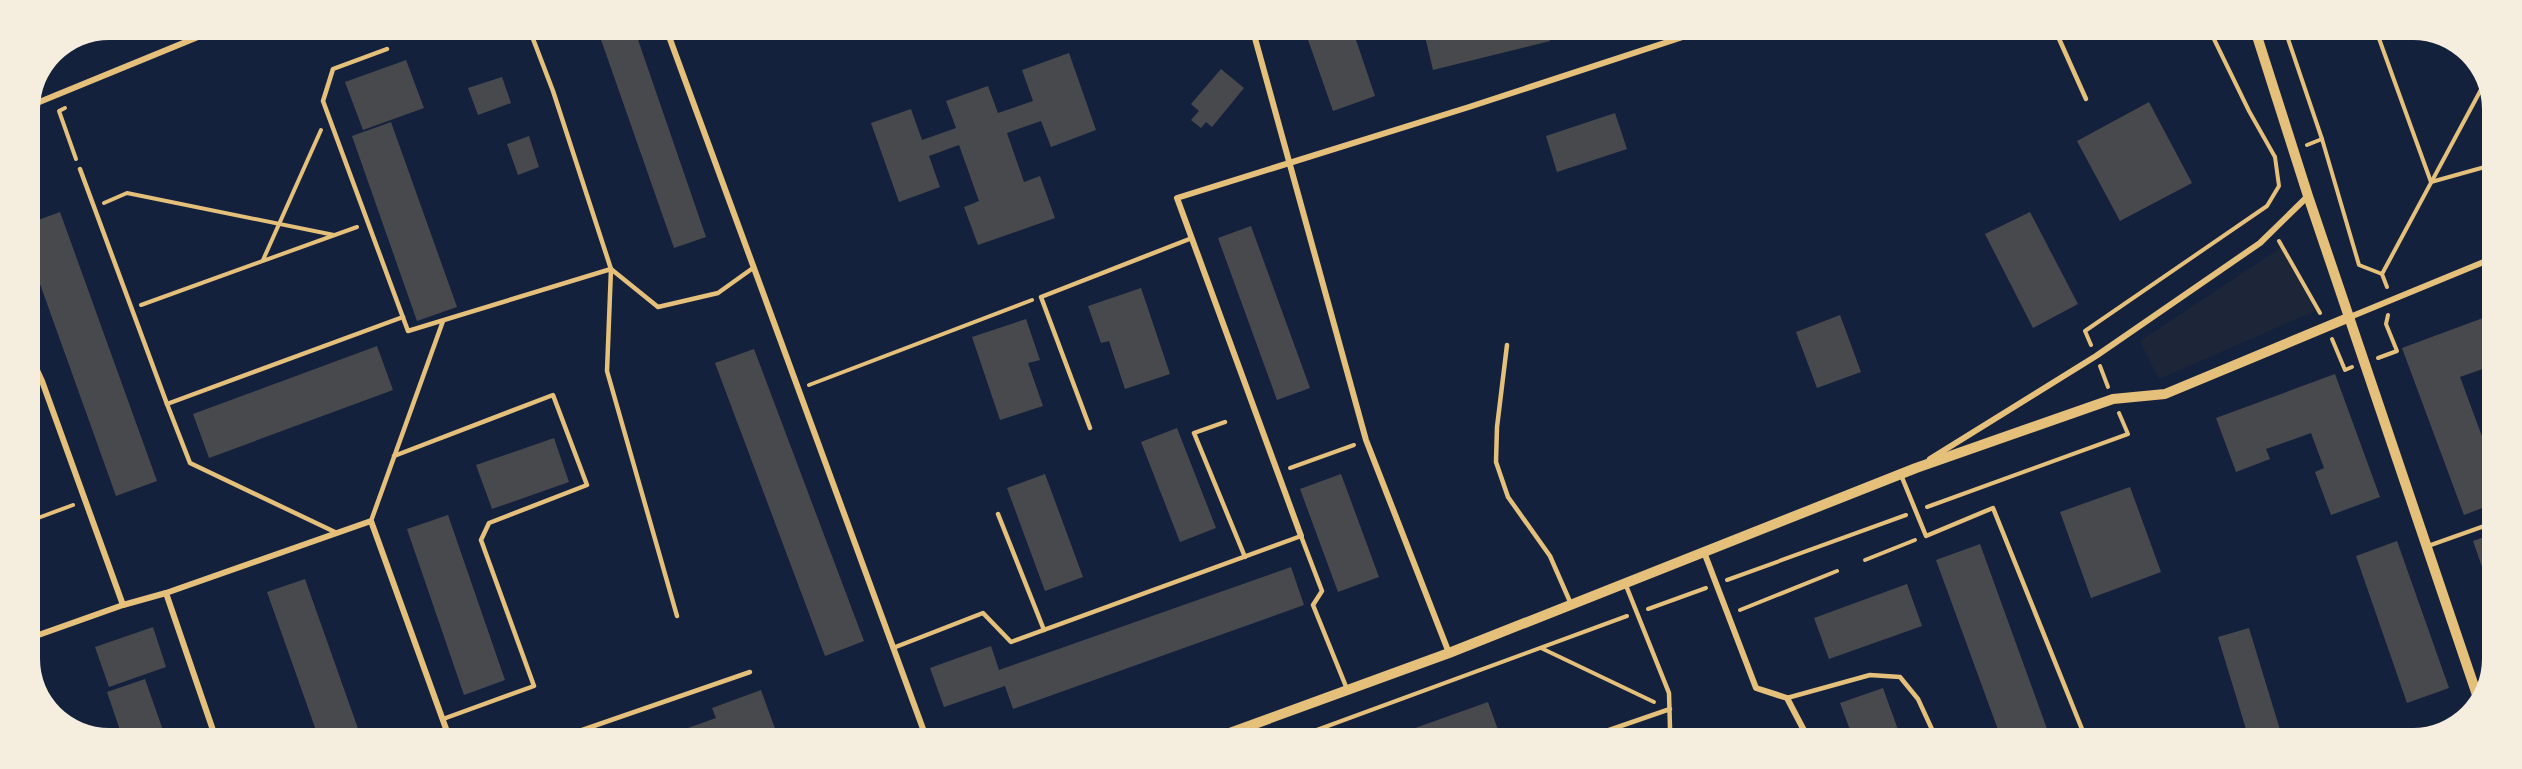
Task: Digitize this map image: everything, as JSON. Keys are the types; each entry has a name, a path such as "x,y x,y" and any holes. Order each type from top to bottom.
{"street":[{"path":"42,101 188,41"},
{"path":"671,41 923,728"},
{"path":"1256,41 1366,440 1449,653"},
{"path":"1301,536 1177,198 1469,107 1671,41"},
{"path":"2259,41 2308,196 2475,688"},
{"path":"1245,728 1348,692 1449,653 1916,468 2096,356 2260,243 2308,196"},
{"path":"1916,468 2113,399 2165,394 2481,263"},
{"path":"41,379 123,605"},
{"path":"41,634 371,521 446,728"},
{"path":"1704,552 1756,688 1787,698 1803,728"},
{"path":"166,592 212,728"}],"lane":[{"path":"534,41 553,91 611,269 608,371 677,616"},
{"path":"2060,41 2086,99"},
{"path":"387,49 333,69 323,101 408,331 611,269"},
{"path":"80,169 190,463 337,533"},
{"path":"1090,428 1041,297 1192,238"},
{"path":"611,269 658,307 718,293 753,268"},
{"path":"167,404 403,317"},
{"path":"371,521 443,320"},
{"path":"1507,345 1497,428 1496,462 1508,497 1550,556 1571,604"},
{"path":"394,456 553,395 587,485 489,523 481,540 534,686 443,719"},
{"path":"1225,422 1194,433 1245,557"},
{"path":"1902,475 1926,536 1994,508 2082,728"},
{"path":"998,514 1044,630"},
{"path":"2427,547 2482,527"},
{"path":"893,648 983,613 1011,642 1301,536 1322,591 1313,605 1348,692"},
{"path":"1625,583 1669,693 1670,728"},
{"path":"588,728 750,672"},
{"path":"1787,698 1870,675 1900,677 1918,699 1931,728"},
{"path":"1615,728 1670,709"}],"path":[{"path":"2289,41 2322,139"},
{"path":"2380,41 2432,182"},
{"path":"2391,300 2382,274 2479,93"},
{"path":"59,111 80,169"},
{"path":"263,261 328,113"},
{"path":"1322,728 2128,434 2085,331 2267,206 2278,186 2275,157"},
{"path":"2432,182 2481,168"},
{"path":"94,207 127,193 335,235"},
{"path":"132,308 368,223"},
{"path":"797,389 1041,297"},
{"path":"1279,472 1366,440"},
{"path":"41,517 85,501"},
{"path":"1865,560 1926,536"},
{"path":"1728,615 1837,571"},
{"path":"1540,648 1670,709"}],"shaded area":[{"path":"2282,247 2315,311 2159,379 2140,341"}],"building":[{"path":"602,41 638,41 706,237 674,248"},
{"path":"1308,41 1356,41 1375,96 1333,111"},
{"path":"1426,41 1550,41 1433,70"},
{"path":"1069,53 1096,130 1051,147 1041,121 1007,133 1024,182 1040,176 1055,218 978,245 964,207 979,201 959,145 929,156 940,187 899,202 871,123 911,109 922,140 956,128 946,101 988,86 998,113 1033,101 1022,70"},
{"path":"406,60 424,108 363,130 345,82"},
{"path":"1221,69 1244,88 1212,127 1206,122 1201,128 1191,120 1199,111 1191,104"},
{"path":"502,77 511,103 478,115 468,88"},
{"path":"2149,102 2192,183 2120,221 2077,141"},
{"path":"1615,113 1627,149 1557,172 1546,136"},
{"path":"391,122 457,307 417,321 352,136"},
{"path":"529,136 539,167 518,175 507,144"},
{"path":"60,212 157,481 116,496 41,287 41,219"},
{"path":"2030,212 2078,304 2033,328 1985,234"},
{"path":"1251,226 1310,388 1277,400 1218,238"},
{"path":"1141,288 1170,374 1125,389 1109,341 1101,343 1088,306"},
{"path":"1840,315 1861,372 1817,388 1796,332"},
{"path":"1026,319 1040,360 1028,363 1043,406 1000,420 972,337"},
{"path":"2481,319 2481,369 2460,377 2482,435 2482,508 2464,515 2402,348"},
{"path":"377,346 393,390 209,458 193,414"},
{"path":"754,349 864,641 825,656 715,363"},
{"path":"2335,374 2380,497 2331,515 2315,472 2324,468 2311,433 2266,449 2270,459 2236,472 2216,418"},
{"path":"1177,428 1216,528 1180,542 1141,442"},
{"path":"554,438 569,482 492,509 476,465"},
{"path":"1045,474 1083,577 1045,591 1007,488"},
{"path":"1341,474 1379,577 1338,592 1300,489"},
{"path":"2130,487 2161,572 2091,598 2060,512"},
{"path":"448,515 505,680 464,695 407,529"},
{"path":"2482,538 2482,566 2473,541"},
{"path":"2397,541 2449,688 2407,703 2356,556"},
{"path":"1980,544 2047,728 1997,728 1936,560"},
{"path":"1291,567 1304,605 1013,709 1005,686 944,707 930,668 991,646 999,670"},
{"path":"305,579 358,728 315,728 267,592"},
{"path":"1907,584 1922,626 1829,659 1814,618"},
{"path":"153,627 166,667 109,687 95,647"},
{"path":"2249,628 2279,728 2246,728 2218,637"},
{"path":"145,679 162,728 119,728 107,692"},
{"path":"1883,688 1897,728 1849,728 1840,703"},
{"path":"761,690 775,728 688,728 716,718 712,708"},
{"path":"1488,702 1497,728 1415,728"}]}
